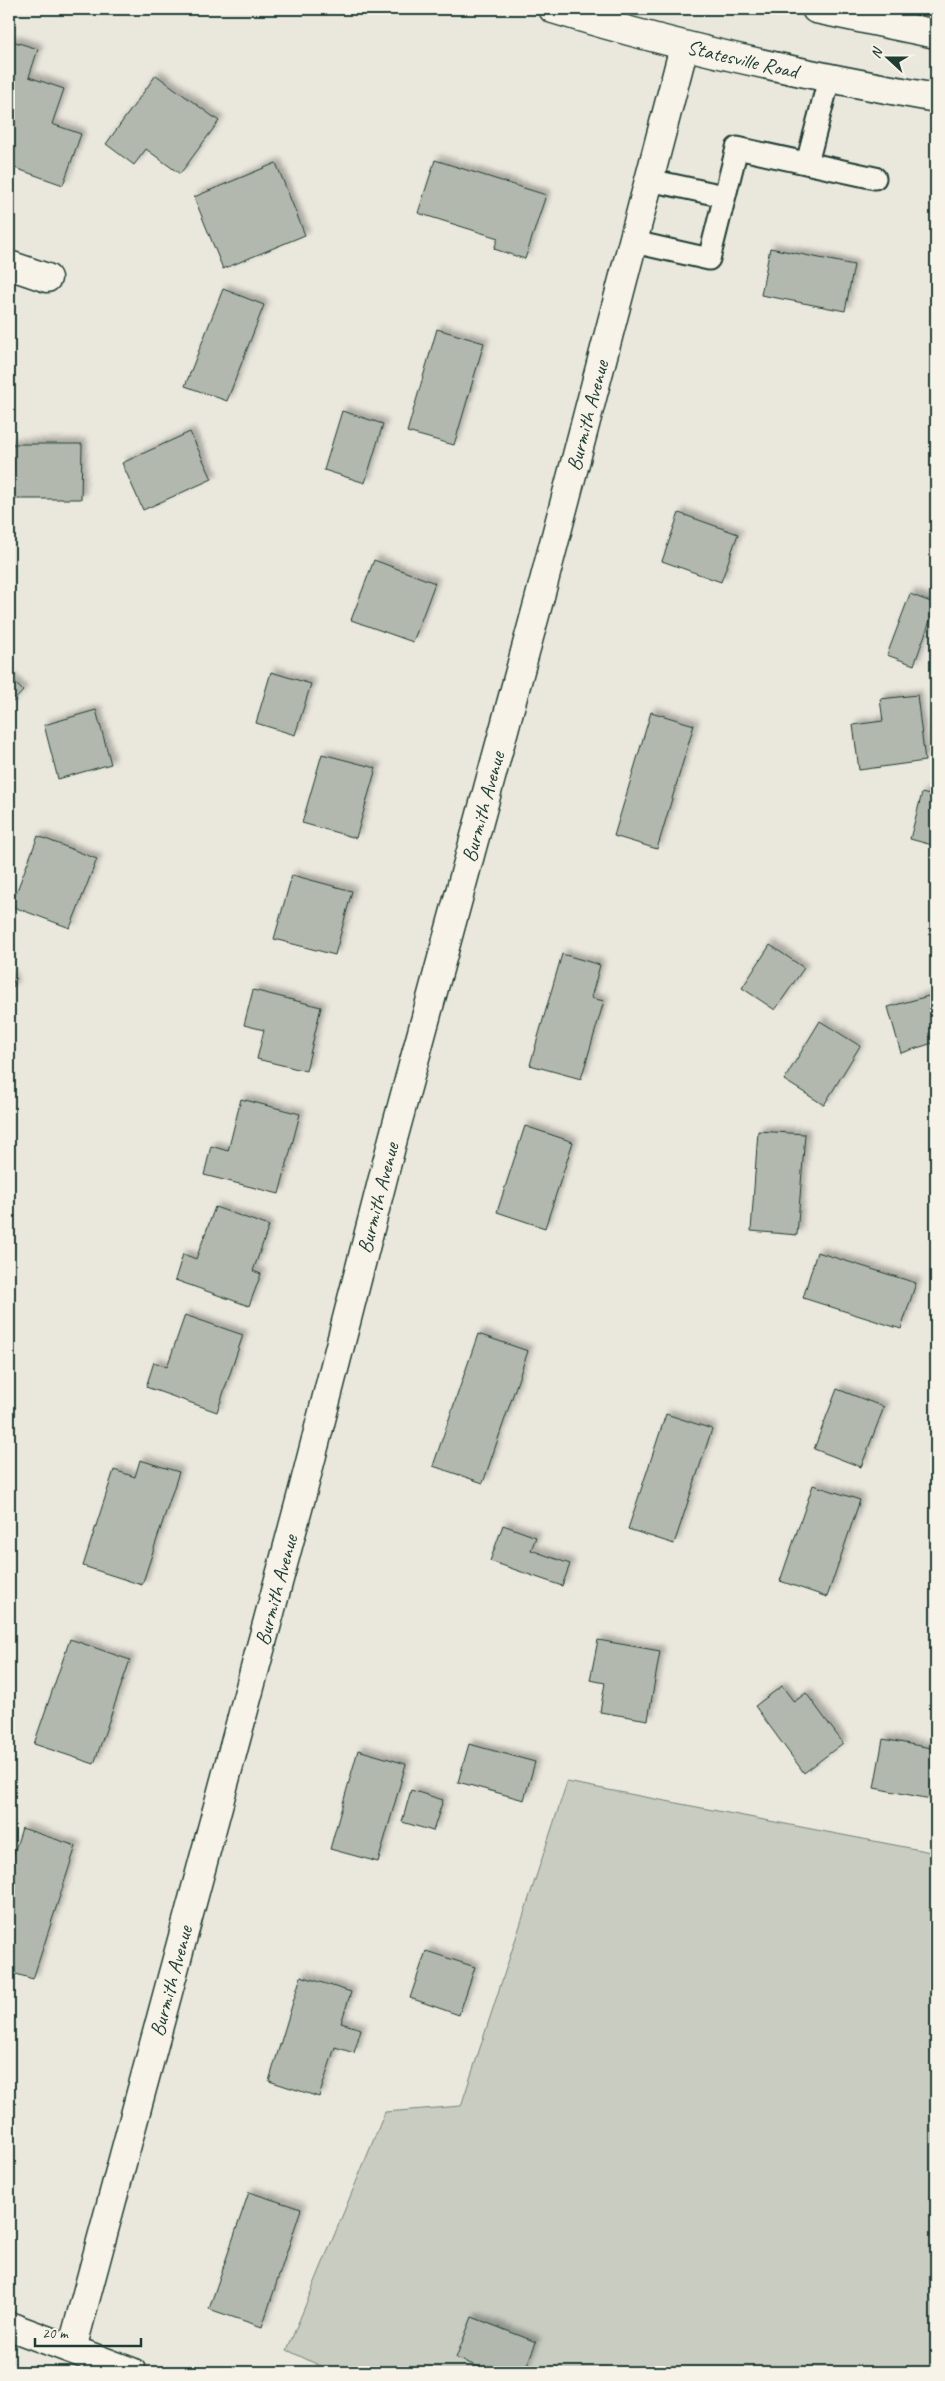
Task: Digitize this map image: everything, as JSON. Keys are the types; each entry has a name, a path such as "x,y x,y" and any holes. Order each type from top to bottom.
{"street":[{"name":"Statesville Road","path":"553,9 684,47 829,79 936,98"},
{"path":"816,9 936,34"},
{"name":"Burmith Avenue","path":"72,2349 303,1490 393,1139 634,242 684,47"},
{"path":"9,264 48,278"},
{"path":"9,2326 132,2372"}],"lane":[{"path":"807,163 829,79"},
{"path":"634,242 709,259 737,148 875,178"},
{"path":"650,180 724,196"}],"shaded area":[{"path":"567,1782 936,1853 936,2372 333,2372 287,2350 385,2112 461,2106"}],"building":[{"path":"9,40 38,49 29,77 64,89 52,124 81,134 63,185 9,166"},
{"path":"156,75 219,121 180,174 146,149 134,165 106,144"},
{"path":"435,160 546,195 525,259 494,249 498,238 418,213"},
{"path":"276,163 305,235 223,269 194,197"},
{"path":"770,248 854,265 845,311 761,295"},
{"path":"223,289 264,305 227,401 185,386"},
{"path":"437,329 484,343 454,445 407,432"},
{"path":"342,411 383,424 365,483 324,470"},
{"path":"190,432 212,479 143,510 122,463"},
{"path":"9,444 82,444 81,499 9,499"},
{"path":"679,513 738,534 721,582 662,561"},
{"path":"374,560 435,583 413,642 351,620"},
{"path":"910,594 936,604 914,665 887,655"},
{"path":"271,672 311,684 295,735 256,723"},
{"path":"9,677 23,691 9,706"},
{"path":"917,695 925,761 859,770 853,725 883,721 880,699"},
{"path":"96,710 111,764 58,779 44,725"},
{"path":"651,712 694,725 657,849 614,836"},
{"path":"322,754 376,768 356,838 302,823"},
{"path":"922,793 936,797 936,846 910,839"},
{"path":"38,836 97,859 70,928 11,906"},
{"path":"292,875 352,891 335,955 274,939"},
{"path":"770,945 804,968 775,1010 742,988"},
{"path":"562,954 600,965 591,998 604,1001 581,1079 530,1065"},
{"path":"9,972 15,985 9,989"},
{"path":"253,990 321,1007 306,1071 257,1059 264,1030 244,1025"},
{"path":"936,994 936,1042 901,1053 888,1007"},
{"path":"820,1021 860,1046 824,1105 784,1080"},
{"path":"241,1099 300,1114 279,1194 204,1175 211,1146 228,1151"},
{"path":"525,1126 573,1142 545,1228 497,1212"},
{"path":"758,1131 805,1134 797,1235 751,1231"},
{"path":"215,1207 269,1226 253,1271 261,1274 249,1306 175,1280 183,1254 196,1259"},
{"path":"817,1252 916,1283 901,1329 803,1298"},
{"path":"185,1315 243,1335 217,1412 146,1387 154,1362 167,1367"},
{"path":"478,1334 528,1351 483,1483 433,1466"},
{"path":"837,1389 884,1407 861,1467 814,1449"},
{"path":"666,1414 712,1429 674,1544 628,1529"},
{"path":"140,1460 179,1472 142,1585 83,1566 114,1470 135,1477"},
{"path":"813,1485 860,1500 827,1597 780,1581"},
{"path":"503,1525 536,1537 531,1550 570,1564 562,1586 490,1561"},
{"path":"70,1639 130,1660 94,1764 34,1744"},
{"path":"598,1640 660,1651 648,1720 600,1712 605,1683 590,1680"},
{"path":"782,1686 794,1702 806,1693 843,1743 804,1773 755,1706"},
{"path":"883,1739 936,1749 936,1800 874,1788"},
{"path":"469,1744 535,1762 524,1800 458,1782"},
{"path":"358,1750 406,1764 378,1862 330,1849"},
{"path":"411,1790 443,1800 433,1831 402,1822"},
{"path":"22,1828 76,1846 33,1979 9,1972 9,1869"},
{"path":"426,1951 475,1967 459,2015 410,1998"},
{"path":"301,1976 351,1992 341,2023 361,2029 354,2053 335,2047 319,2097 269,2081"},
{"path":"249,2192 301,2209 262,2327 209,2309"},
{"path":"472,2317 536,2342 524,2372 492,2372 456,2358"}]}
